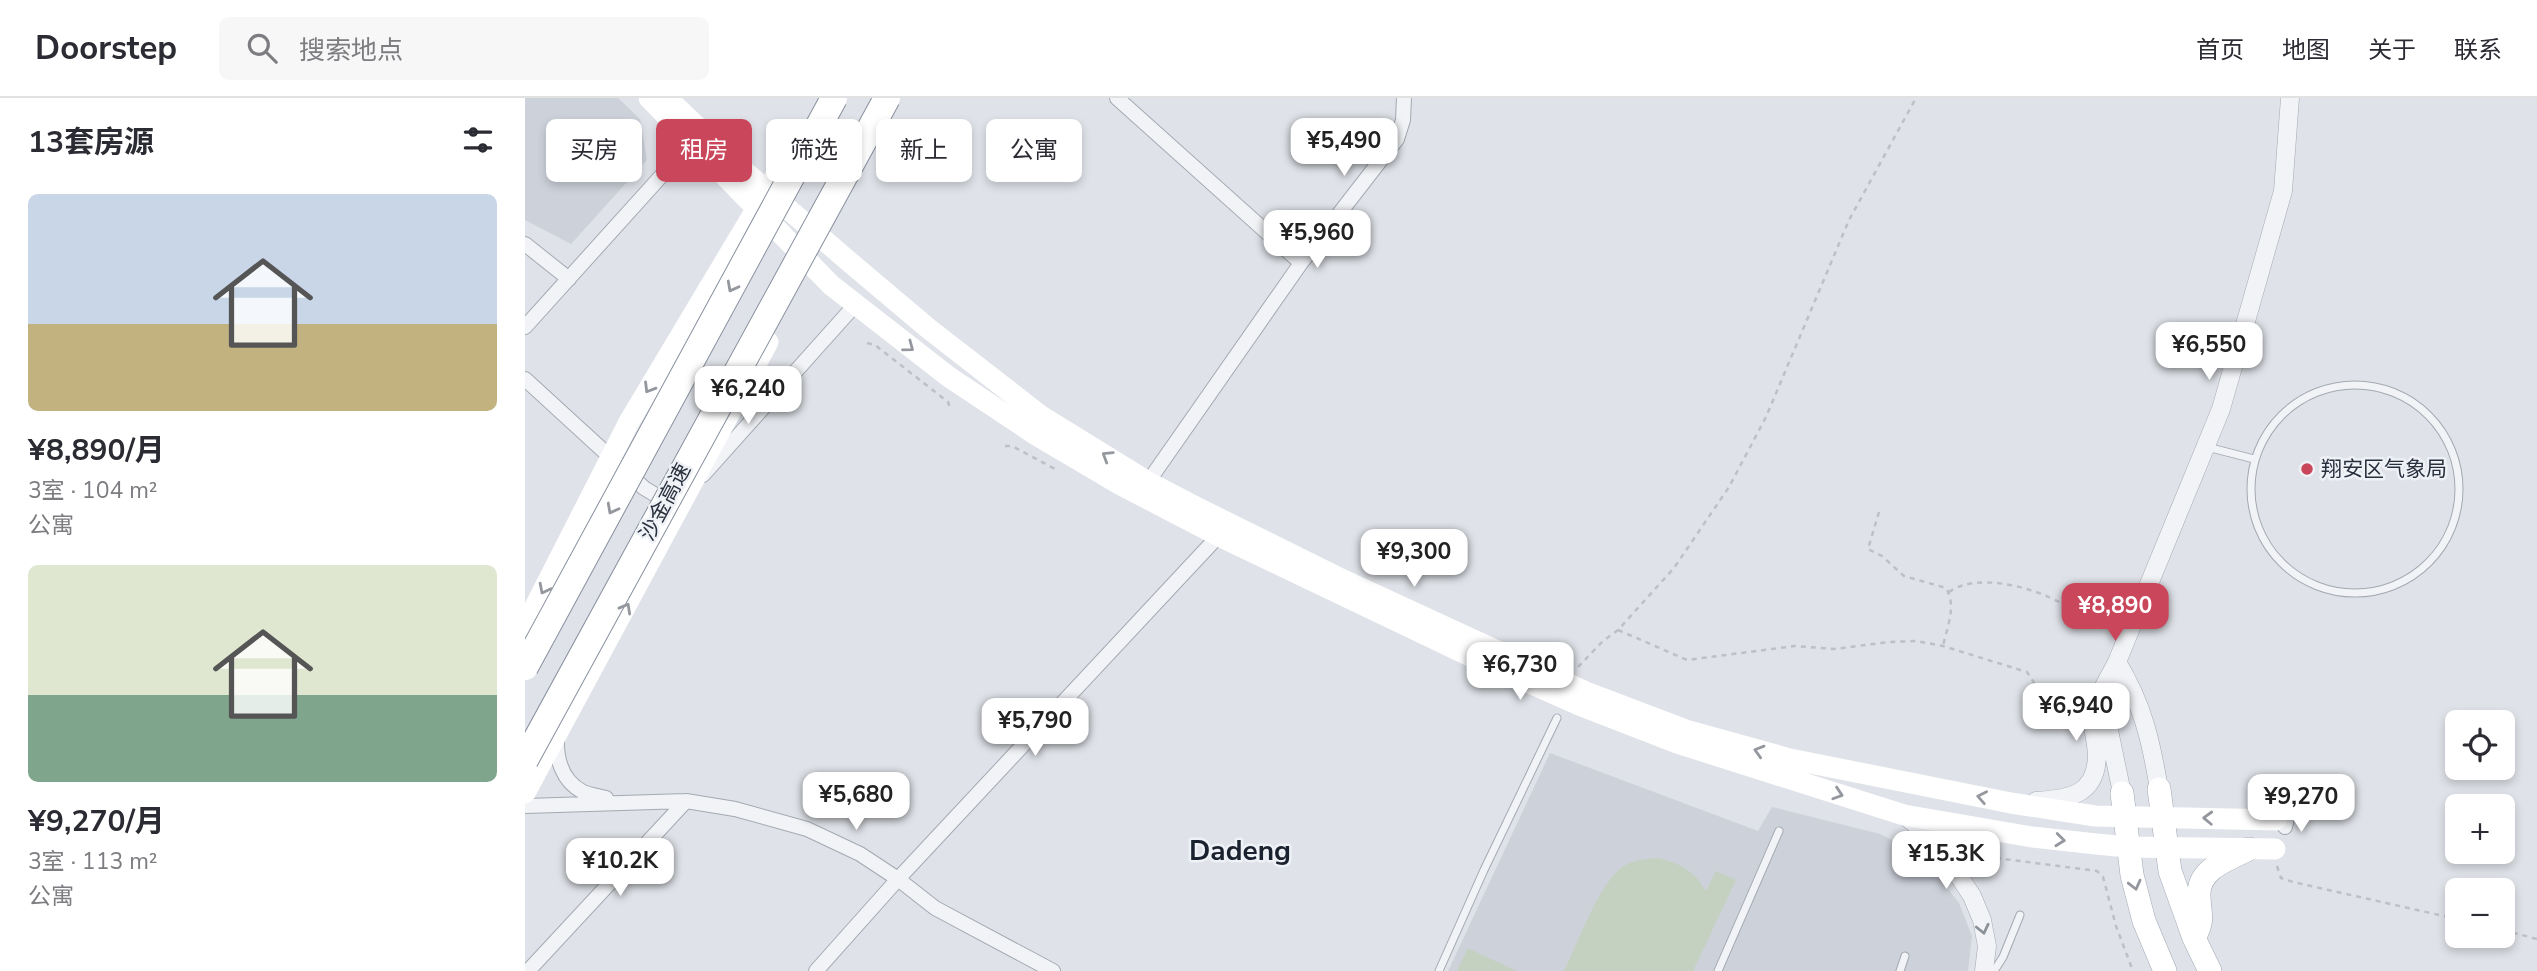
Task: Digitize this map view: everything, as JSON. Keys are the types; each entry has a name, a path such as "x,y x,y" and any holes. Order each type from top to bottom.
{"highway":[{"name":"沙金高速","path":"525,667 834,98"},
{"name":"沙金高速","path":"525,760 887,98"}],"main road":[{"path":"649,98 669,119"},
{"path":"667,98 761,199 810,262 855,305 949,377 1036,435 1119,484 1568,684 1686,730 1790,759 2011,803 2095,816 2280,824"},
{"path":"525,626 629,422 823,98"},
{"path":"525,793 900,98"},
{"path":"740,182 823,239 929,329 1041,416 1224,530 1491,666 1579,705 1677,743 1904,815 2032,837 2127,847 2275,849"},
{"path":"2159,789 2170,871 2210,971"},
{"path":"2122,793 2127,847 2144,921 2165,971"},
{"path":"2195,938 2202,912 2199,895 2201,885 2216,865 2249,849"}],"street":[{"path":"1117,98 1301,263"},
{"path":"1148,482 1301,263 1397,139 1403,120 1404,98"},
{"path":"2011,803 2067,799 2086,788 2094,776 2097,755 2093,719 2098,699 2117,662 2221,409 2283,191 2290,98"},
{"path":"525,327 656,182"},
{"path":"525,244 569,279"},
{"path":"525,379 644,488 659,497 678,498 691,489 855,305"},
{"path":"816,971 898,879 1224,530"},
{"path":"2117,662 2133,688 2144,716 2159,789"},
{"path":"2117,662 2106,716 2122,793"},
{"path":"558,732 556,756 564,774 583,792 624,803"},
{"path":"2275,849 2282,845 2280,824 2295,785"},
{"path":"528,971 686,801"},
{"path":"525,806 686,801 735,809 807,829 860,854 935,908 1053,971"},
{"path":"1904,815 1935,839 1972,896 1982,920 1987,946 1984,971"}],"lane":[{"path":"2354,384 2387,389 2416,404 2440,427 2455,457 2460,489 2455,522 2438,554 2411,578 2377,591 2341,593 2307,582 2278,560 2258,530 2250,495 2254,459 2269,430 2292,406 2321,390 2354,384"},
{"path":"2206,446 2254,459"},
{"path":"1440,971 1484,870 1557,718"},
{"path":"1718,971 1779,831"},
{"path":"1994,971 2003,957 2020,915"},
{"path":"1901,971 1905,956"}],"path":[{"path":"1568,684 1585,658 1618,630 1674,568 1729,487 1766,417 1849,220 1916,98"},
{"path":"867,343 875,345 948,402 950,408"},
{"path":"1879,512 1868,549 1882,556 1904,576 1936,584 1949,592 1952,606 1943,646"},
{"path":"1949,592 1969,585 2015,586 2041,592 2061,603"},
{"path":"1618,630 1687,660 1795,646 1834,649 1916,641 1943,646 2027,672 2046,701"},
{"path":"2275,849 2281,878 2445,916"},
{"path":"1966,854 2097,871 2103,877 2116,926 2133,971"},
{"path":"2515,933 2537,939"}],"shaded area":[{"path":"525,98 618,98 640,119 546,119 546,182 627,182 571,244 525,220"},
{"path":"642,131 647,160 642,166"},
{"path":"1550,753 1758,831 1772,807 1880,834 1912,851 1936,874 1959,903 1972,936 1968,971 1448,971"}],"green space":[{"path":"1658,858 1686,869 1706,891 1716,871 1736,880 1693,971 1564,971 1589,915 1613,875 1630,863"},
{"path":"1468,948 1516,971 1457,971"}],"place":[{"name":"翔安区气象局","path":"2307,469"}],"district":[{"name":"Dadeng","path":"1240,851"}]}
